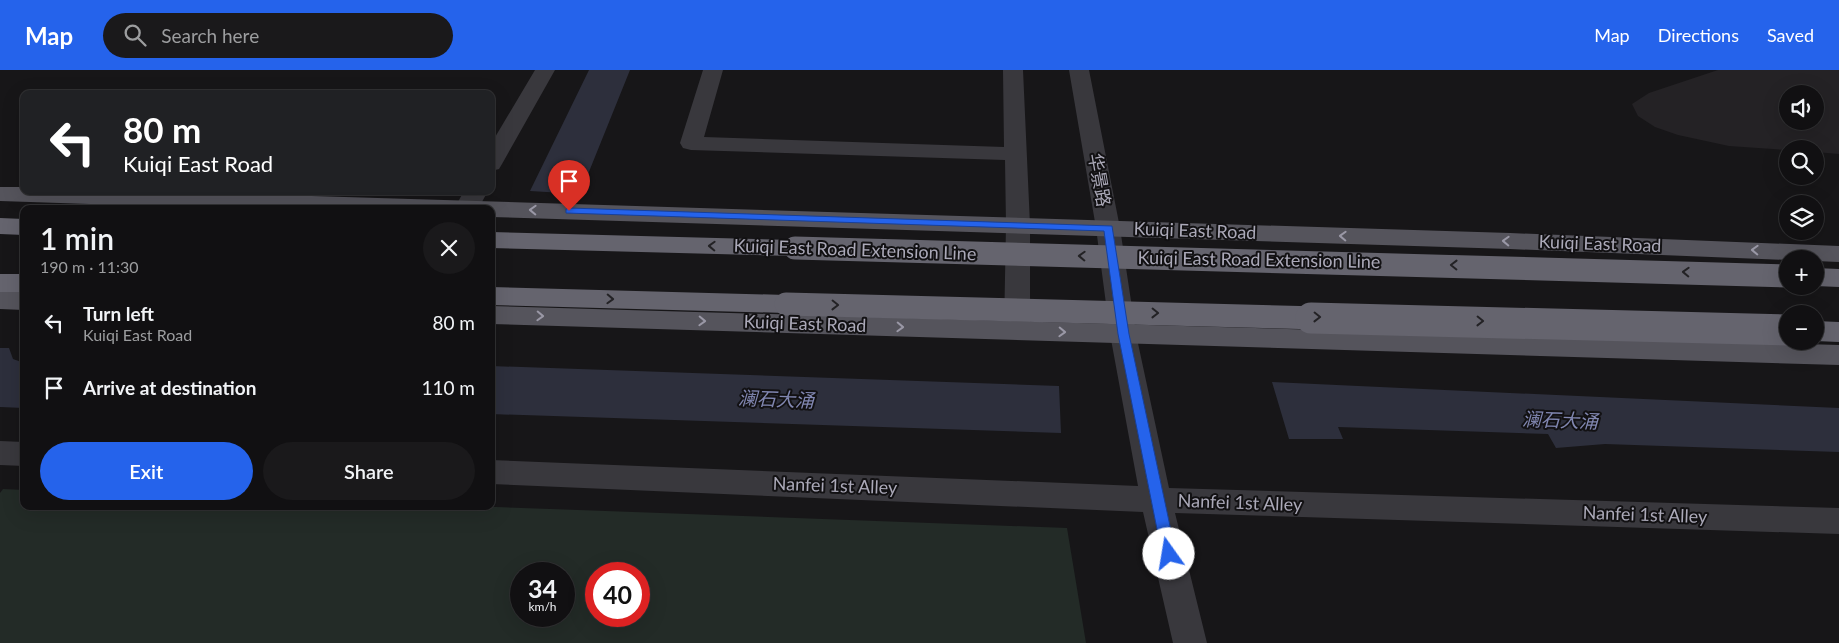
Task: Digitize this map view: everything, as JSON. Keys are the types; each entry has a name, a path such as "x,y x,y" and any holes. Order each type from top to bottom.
{"highway":[{"path":"0,226 20,227"},
{"name":"Kuiqi East Road Extension Line","path":"495,240 1779,276"},
{"path":"1824,277 1839,278"},
{"path":"0,283 20,283"},
{"path":"495,296 1779,330"},
{"path":"1824,331 1839,332"}],"main road":[{"name":"Kuiqi East Road","path":"0,194 20,194"},
{"name":"Kuiqi East Road","path":"52,195 470,203"},
{"name":"Kuiqi East Road","path":"495,209 1510,241 1839,254"},
{"path":"0,300 20,301"},
{"name":"Kuiqi East Road","path":"495,315 1839,355"}],"street":[{"path":"495,157 545,70"},
{"path":"714,70 691,142 1015,154"},
{"path":"1013,70 1018,225 1017,330"},
{"name":"华景路","path":"1079,70 1108,228 1123,334 1156,500 1190,643"},
{"path":"0,453 20,454"},
{"name":"Nanfei 1st Alley","path":"495,472 1156,500 1839,521"}],"shaded area":[{"path":"1718,70 1839,70 1839,154 1824,153 1824,140 1779,140 1779,149 1729,146 1678,135 1655,127 1638,116 1632,104 1649,93"},
{"path":"3,489 20,490 20,510 495,510 495,507 1067,528 1086,643 0,643 0,493"}],"water":[{"path":"589,70 630,70 580,194 530,191"},
{"path":"0,348 9,348 13,359 20,362 20,408 0,407"},
{"name":"澜石大涌","path":"495,366 1059,386 1061,433 495,414"},
{"name":"澜石大涌","path":"1272,382 1839,408 1839,452 1605,444 1556,448 1548,434 1338,427 1343,439 1289,439"}],"route":[{"path":"569,211 1108,228 1123,334 1156,500 1169,554"}]}
